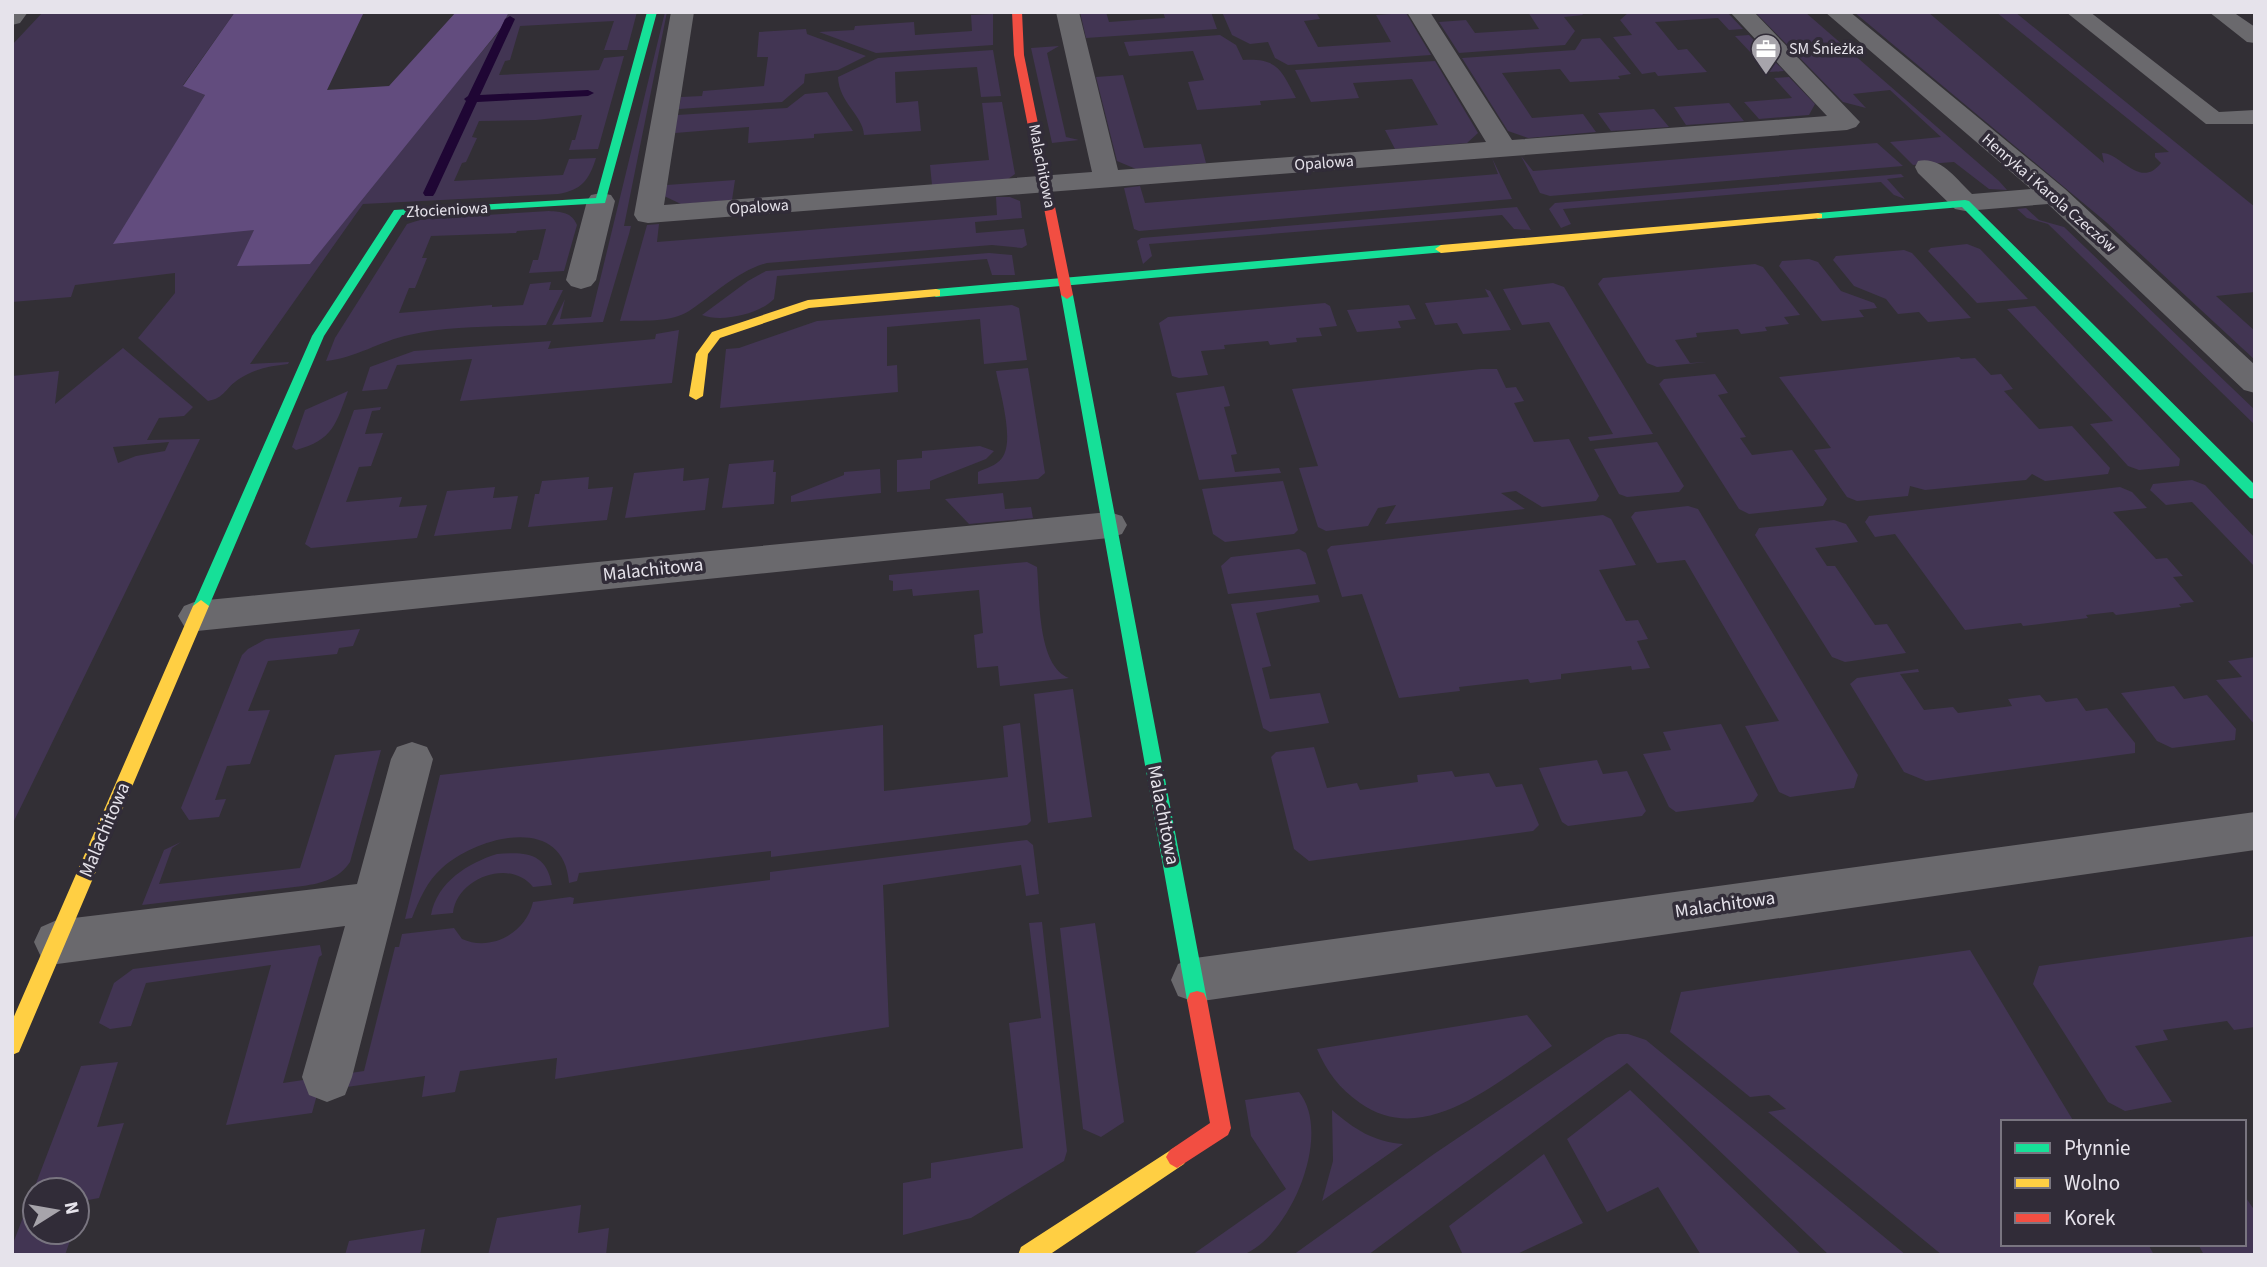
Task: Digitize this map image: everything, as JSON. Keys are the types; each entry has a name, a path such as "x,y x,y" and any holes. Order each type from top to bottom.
{"street":[{"path":"12,18 17,12"},
{"path":"581,279 652,12"},
{"name":"Opalowa","path":"683,12 648,215 1847,122 1741,12"},
{"name":"Malachitowa","path":"1017,12 1019,55 1046,184 1221,1128 1029,1255"},
{"path":"1067,12 1107,179"},
{"path":"1418,12 1504,149"},
{"name":"Henryka i Karola Czeczów","path":"1836,12 2055,195 2255,383"},
{"path":"1928,167 2255,494"},
{"path":"696,396 701,352 706,341 789,308 824,301 1130,278 2055,195"},
{"name":"Złocieniowa","path":"318,336 398,212 601,201"},
{"name":"Malachitowa","path":"12,1045 318,336"},
{"name":"Malachitowa","path":"197,616 1109,525"},
{"path":"327,1077 412,759"},
{"name":"Malachitowa","path":"1195,980 2255,831"},
{"path":"57,942 374,902"}],"lane":[{"path":"2076,12 2214,119 2255,117"},
{"path":"2219,12 2255,37"}],"shaded area":[{"path":"43,12 235,12 183,85 205,95 114,244 255,229 238,266 429,115 501,29 509,12 637,12 627,50 604,50 614,21 520,26 510,60 505,61 499,75 599,70 604,58 624,56 598,149 569,150 572,140 575,140 582,115 536,120 479,121 472,137 477,138 454,181 563,175 569,159 596,158 579,187 558,194 363,204 250,364 289,362 288,364 250,373 234,382 218,398 208,401 138,338 175,293 175,273 75,285 71,297 12,302 12,45"},
{"path":"235,12 364,12 327,90 389,86 456,12 509,12 501,28 310,264 237,266 254,230 113,244 205,95 183,86"},
{"path":"665,12 624,226 631,226 603,322 552,325 565,299 560,319 591,317"},
{"path":"1080,12 1106,12 1109,22 1165,18 1163,12 1211,12 1217,29 1086,38"},
{"path":"1222,12 1316,12 1320,19 1304,21 1318,47 1391,42 1376,15 1406,13 1431,55 1288,65 1275,58 1268,42 1250,44 1232,35"},
{"path":"1528,12 1581,12 1583,15 1564,17 1575,31 1565,45 1459,53 1439,22 1466,20 1475,33 1539,29"},
{"path":"1629,12 1727,12 1743,29 1729,30 1718,18 1655,22 1678,50 1687,49 1707,72 1658,76 1655,72 1642,74 1613,37 1632,35 1620,20"},
{"path":"1755,12 1805,12 2007,190 1989,189 1954,162 1913,165 1890,142 1941,137 1890,90 1853,94 1866,108 1843,102"},
{"path":"1854,12 1928,12 2104,163 2102,153 2116,158 2138,172 2146,173 2161,163 2155,153 2169,152 1996,12 2015,12 2255,207 2255,292 2216,296 2255,331 2255,360 2106,222"},
{"path":"993,14 993,45 876,53 819,32 854,30 855,26 914,22 915,35 972,31 971,15"},
{"path":"806,29 807,34 866,56 838,70 805,74 804,83 782,102 679,109 681,97 702,96 703,91 764,86 768,57 757,57 759,32"},
{"path":"1220,35 1236,45 1243,60 1264,61 1277,68 1296,98 1260,101 1261,105 1197,110 1188,82 1204,80 1193,51 1129,56 1124,42"},
{"path":"1749,35 1784,71 1769,72 1735,36"},
{"path":"1600,38 1631,74 1618,76 1620,79 1570,82 1560,69 1502,73 1532,118 1583,114 1596,132 1528,138 1508,131 1462,58 1575,50 1582,39"},
{"path":"1059,46 1047,53 1066,137 1079,140 1052,143 1031,48"},
{"path":"993,50 1001,96 981,97 977,67 895,72 896,103 918,101 921,131 864,135 860,121 846,102 839,86 838,77 878,58"},
{"path":"1435,61 1478,133 1467,143 1395,149 1385,130 1438,125 1412,79 1353,83 1359,98 1311,102 1295,70"},
{"path":"1123,75 1144,148 1201,144 1206,163 1136,169 1117,161 1096,77"},
{"path":"1789,77 1815,104 1809,115 1759,119 1744,102 1792,98 1774,78"},
{"path":"827,92 853,131 814,134 814,138 748,143 749,127 675,133 677,115 787,108 805,94"},
{"path":"1002,102 1015,174 1008,179 932,185 930,165 989,160 982,103"},
{"path":"1729,103 1744,121 1686,125 1674,107"},
{"path":"1654,109 1669,127 1611,131 1598,113"},
{"path":"1877,143 1903,166 1550,196 1540,193 1521,156 1533,171"},
{"path":"1492,158 1512,199 1139,231 1134,229 1124,188 1140,186 1145,203 1498,174"},
{"path":"1901,174 1904,177 1887,179 1905,199 1894,195 1881,182 1563,209 1571,224 1561,228 1549,209 1555,203"},
{"path":"735,180 732,200 681,204 664,196 667,185"},
{"path":"996,197 1010,197 1020,201 1022,218 975,222 976,233 1024,229 1027,245 1022,248 992,245 767,263 736,277 682,315 655,320 620,321 647,225 659,224 657,242 997,215"},
{"path":"1517,207 1531,230 1514,229 1502,215 1149,244 1152,256 1143,264 1137,241 1141,238"},
{"path":"2026,208 2039,220 2064,227 2255,410 2255,425 2048,224 2027,218 2017,209"},
{"path":"549,211 569,215 577,225 564,271 529,273 533,260 538,260 546,229 516,233 431,236 422,258 427,258 415,288 409,288 399,313 523,305 530,284 551,282 549,290 563,290 546,325 426,332 398,338 348,357 326,361 335,338 407,224 423,219"},
{"path":"1967,244 1980,249 2028,299 1977,303 1928,251 1931,248"},
{"path":"1904,250 1912,253 1971,318 1928,322 1919,312 1898,314 1886,299 1854,286 1833,260 1836,256"},
{"path":"989,253 1012,255 1015,275 992,275 987,259 777,276 774,299 760,309 740,316 719,318 702,315 766,271"},
{"path":"1809,259 1818,262 1841,291 1874,303 1877,308 1859,310 1864,317 1822,321 1779,266 1782,261"},
{"path":"1755,264 1763,267 1800,315 1784,317 1789,324 1765,327 1767,331 1741,334 1738,329 1696,333 1697,337 1675,340 1690,363 1707,362 1657,367 1647,363 1598,284 1603,278"},
{"path":"1553,283 1564,287 1653,434 1590,441 1588,437 1613,434 1549,322 1522,325 1503,289"},
{"path":"1485,289 1490,291 1511,330 1463,334 1457,323 1435,325 1425,303 1489,297"},
{"path":"1325,303 1330,306 1337,326 1319,328 1322,336 1296,338 1297,342 1270,345 1268,341 1224,345 1225,349 1201,351 1208,375 1179,378 1172,376 1159,323 1168,317"},
{"path":"1012,305 1019,308 1027,360 984,364 980,319 887,327 887,366 897,365 898,392 720,408 726,349 739,348 817,321"},
{"path":"1409,305 1416,319 1398,321 1401,328 1357,332 1347,310"},
{"path":"2035,306 2180,459 2179,466 2139,470 2128,466 2090,424 2113,421 2007,309"},
{"path":"679,330 672,383 460,401 472,359 397,365 387,389 362,391 370,367 414,351 551,341 548,349 655,339 656,334"},
{"path":"123,348 193,407 184,416 159,418 147,440 200,439 12,825 12,376 59,371 55,404","holes":["169,442 165,451 136,456 118,463 113,447"]},
{"path":"1959,357 1975,358 1991,375 2001,374 2013,389 2004,391 2039,429 2072,426 2110,468 2108,474 2045,481 2032,474 2026,480 1925,490 1910,486 1908,496 1857,501 1847,497 1814,450 1831,448 1779,377"},
{"path":"1028,368 1045,473 1038,479 978,484 978,472 997,463 1006,450 1007,429 996,371"},
{"path":"1497,369 1506,388 1516,387 1524,401 1514,403 1534,442 1569,439 1599,496 1596,501 1542,507 1516,491 1501,493 1525,509 1385,524 1396,505 1378,508 1368,526 1326,531 1318,527 1299,468 1318,466 1292,389"},
{"path":"1715,374 1728,393 1718,395 1746,437 1740,438 1752,455 1792,450 1827,499 1823,506 1749,514 1739,509 1659,384 1664,379"},
{"path":"1224,386 1230,406 1224,407 1237,454 1231,455 1235,472 1279,468 1281,473 1199,480 1176,393"},
{"path":"348,391 336,422 326,436 296,450 292,447 305,410"},
{"path":"381,407 380,410 372,411 365,434 383,433 371,466 359,467 346,502 402,497 399,507 427,505 417,538 311,548 305,544 354,410"},
{"path":"1657,442 1684,486 1679,492 1627,497 1619,494 1594,449"},
{"path":"980,446 994,451 986,459 930,481 930,489 897,492 897,460 922,458 922,451"},
{"path":"774,460 774,504 722,508 729,464"},
{"path":"684,468 683,481 709,478 705,510 625,518 634,473"},
{"path":"880,469 881,493 791,502 791,496 844,475 844,472"},
{"path":"589,477 588,489 613,487 607,520 528,527 535,494 539,494 542,481"},
{"path":"2192,480 2205,485 2255,538 2255,567 2192,502 2166,505 2150,490 2153,484"},
{"path":"1283,481 1298,530 1294,534 1225,542 1213,534 1202,489"},
{"path":"495,487 493,498 518,496 511,529 434,536 447,491"},
{"path":"2120,487 2132,492 2147,508 2113,512 2156,559 2167,558 2183,576 2173,577 2194,602 2179,604 2181,607 2116,615 2113,612 2023,626 2021,623 1965,630 1895,534 1875,537 1865,522 1869,516"},
{"path":"1003,493 1005,509 1031,507 1033,518 969,524 945,499"},
{"path":"1688,506 1698,509 1858,775 1854,788 1790,797 1779,792 1745,726 1779,721 1685,560 1657,563 1631,517 1635,512"},
{"path":"1603,515 1611,519 1636,565 1599,570 1626,621 1638,620 1648,639 1637,641 1650,668 1632,670 1631,666 1561,674 1561,679 1530,683 1528,679 1459,687 1460,691 1399,698 1362,594 1342,597 1327,550 1331,546"},
{"path":"1834,520 1846,524 1858,542 1815,548 1827,566 1835,566 1875,625 1887,624 1906,653 1845,662 1832,657 1755,535 1759,528"},
{"path":"1299,549 1306,553 1316,584 1228,594 1221,566 1231,557"},
{"path":"1027,562 1037,567 1042,629 1051,660 1059,671 1069,678 1000,686 998,666 977,668 974,635 983,633 979,590 913,596 912,589 893,591 893,581 889,580 889,575"},
{"path":"1318,595 1320,602 1256,613 1271,666 1262,668 1270,699 1320,693 1329,723 1270,732 1263,728 1231,604"},
{"path":"360,629 353,646 339,648 337,654 268,661 248,711 270,710 250,764 227,766 215,800 226,799 219,817 189,820 181,808 242,655 266,639"},
{"path":"2255,657 2255,725 2216,680 2242,677 2228,661"},
{"path":"1918,669 1919,672 1900,674 1924,710 1953,707 1958,713 2012,706 2008,699 2040,695 2046,702 2077,698 2086,711 2107,708 2135,743 2135,753 1926,781 1904,772 1850,684 1857,678"},
{"path":"2174,686 2184,699 2207,695 2236,729 2235,740 2172,748 2157,741 2121,693"},
{"path":"1073,689 1092,817 1048,823 1034,694"},
{"path":"1020,723 1031,821 1027,825 771,857 771,851 579,873 577,881 569,883 564,861 552,847 536,839 517,837 497,840 476,847 442,868 428,885 412,918 405,919 440,775 883,725 884,791 1008,777 1003,726"},
{"path":"1721,724 1758,795 1753,802 1676,812 1669,807 1643,754 1671,750 1663,732"},
{"path":"1314,747 1327,788 1357,783 1360,790 1418,782 1417,775 1452,771 1455,777 1489,773 1496,787 1522,784 1539,825 1533,831 1309,861 1294,849 1271,757 1276,752"},
{"path":"381,750 350,862 335,876 323,882 303,886 142,905 164,850 181,842 172,848 159,884 300,868 335,755"},
{"path":"1597,760 1603,774 1627,771 1646,811 1642,816 1568,826 1562,822 1539,768"},
{"path":"1027,840 1033,845 1039,894 1026,896 1021,865 883,885 889,1027 555,1079 557,1058 460,1071 455,1092 422,1097 425,1076 318,1091 312,1113 226,1125 271,965 146,983 131,1026 110,1029 99,1023 114,983 133,969 320,945 322,955 319,957 283,1083 364,1071 395,947 399,947 402,934 454,928 462,939 484,943 506,937 515,931 523,923 533,902 570,897 574,898 573,904 770,880 770,872"},
{"path":"517,853 533,856 545,866 552,885 533,887 523,878 511,874 486,876 464,890 453,913 431,915 440,893 455,876 475,863 497,854"},
{"path":"1042,922 1067,1151 1064,1161 971,1218 903,1235 903,1183 931,1178 931,1163 1023,1148 1009,1023 1041,1018 1029,923"},
{"path":"1095,923 1124,1122 1101,1137 1083,1129 1060,928"},
{"path":"2255,936 2255,1027 2234,1030 2227,1021 2163,1030 2168,1040 2135,1046 2172,1102 2125,1111 2108,1102 2033,984 2039,966"},
{"path":"1970,950 2073,1120 2001,1120 2001,1246 2149,1246 2154,1255 1942,1255 1768,1112 1786,1109 1769,1095 1750,1097 1670,1032 1681,992"},
{"path":"1527,1015 1552,1046 1484,1092 1435,1114 1410,1118 1385,1115 1360,1103 1334,1079 1317,1049"},
{"path":"1618,1034 1646,1040 1906,1255 1829,1255 1627,1063 1368,1255 1293,1255 1434,1154 1606,1038"},
{"path":"118,1062 97,1127 124,1123 99,1198 91,1200 91,1176 39,1176 81,1066"},
{"path":"1630,1090 1802,1255 1701,1255 1658,1187 1607,1212 1567,1139"},
{"path":"1299,1092 1308,1110 1311,1132 1309,1156 1302,1181 1278,1226 1262,1243 1245,1254 1192,1255 1286,1189 1251,1136 1245,1100"},
{"path":"1332,1110 1365,1133 1383,1141 1403,1144 1322,1201 1333,1161"},
{"path":"1544,1154 1583,1223 1515,1255 1463,1255 1449,1226"},
{"path":"2246,1198 2255,1211 2255,1255 2204,1255 2199,1246 2246,1246"},
{"path":"581,1205 578,1233 609,1228 606,1255 488,1255 497,1218"},
{"path":"21,1223 21,1246 68,1246 65,1255 12,1255 12,1246"},
{"path":"425,1229 420,1255 345,1255 349,1241"}],"waterway":[{"path":"473,99 510,19"},
{"path":"473,99 588,93"},
{"path":"429,193 473,99"}],"traffic: fast":[{"path":"201,606 318,336 398,212 601,201 652,12"},
{"path":"1818,216 1965,203 2255,494"},
{"path":"936,293 1441,249"},
{"path":"1067,295 1197,1000"}],"traffic: slow":[{"path":"1441,249 1818,216"},
{"path":"696,396 702,354 716,335 808,304 936,293"},
{"path":"12,1045 201,606"},
{"path":"1029,1255 1177,1157"}],"traffic: jam":[{"path":"1017,12 1019,55 1067,295"},
{"path":"1177,1157 1221,1128 1197,1000"}],"place":[{"name":"SM Śnieżka","path":"1766,76"}]}
